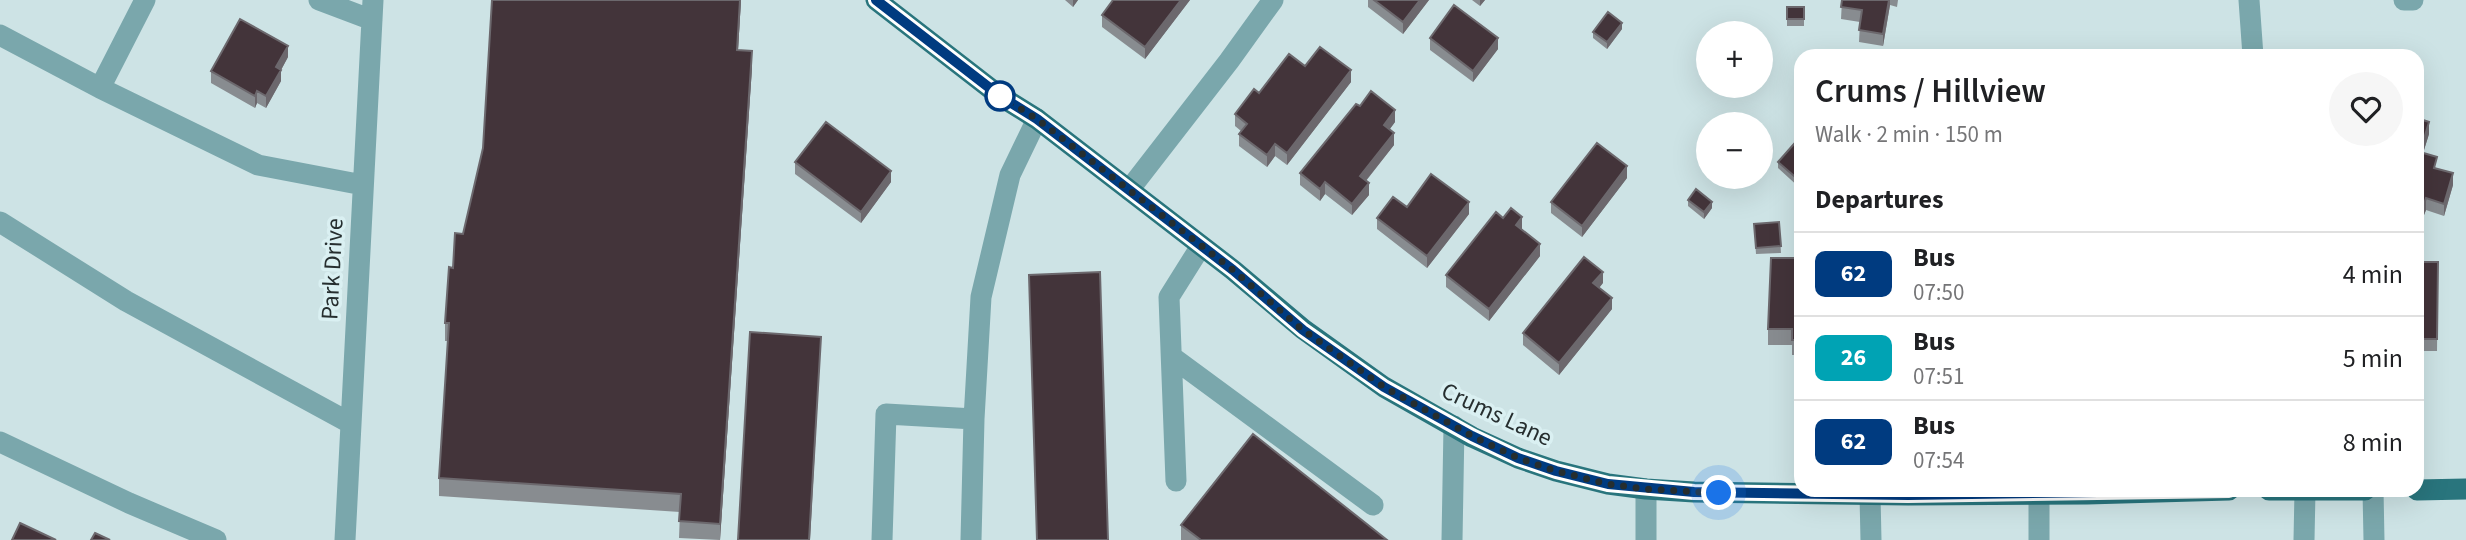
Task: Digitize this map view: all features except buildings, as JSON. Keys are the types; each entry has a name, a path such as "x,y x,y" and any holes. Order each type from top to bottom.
{"main road":[{"name":"Crums Lane","path":"876,0 1000,96 1037,119 1129,190 1303,330 1384,387 1454,426 1518,458 1608,484 1694,492 1794,494"},
{"path":"2424,489 2466,489"}],"street":[{"path":"100,88 145,0"},
{"path":"318,0 373,10"},
{"path":"1129,190 1273,0"},
{"path":"2249,0 2252,49"},
{"path":"2404,0 2413,0"},
{"name":"Park Drive","path":"345,540 373,10"},
{"path":"0,35 100,88 258,164 363,185"},
{"path":"971,540 981,297 1010,176 1037,119"},
{"path":"0,222 127,301 350,423"},
{"path":"1176,481 1169,297 1201,246"},
{"path":"1172,357 1373,505"},
{"path":"882,540 886,414 974,419"},
{"path":"1452,540 1454,426"},
{"path":"0,443 216,540"},
{"path":"1646,489 1646,540"},
{"path":"1870,497 1871,540"},
{"path":"2039,497 2039,540"},
{"path":"2304,540 2305,497"},
{"path":"2374,497 2374,540"}],"bus line":[{"name":"62","path":"876,0 1000,96 1037,119 1233,270 1303,330 1384,387 1472,436 1518,458 1608,484 1694,492 1794,493"}],"route":[{"path":"1000,96 1037,119 1233,270 1303,330 1384,387 1472,436 1518,458 1608,484 1719,493"}]}
